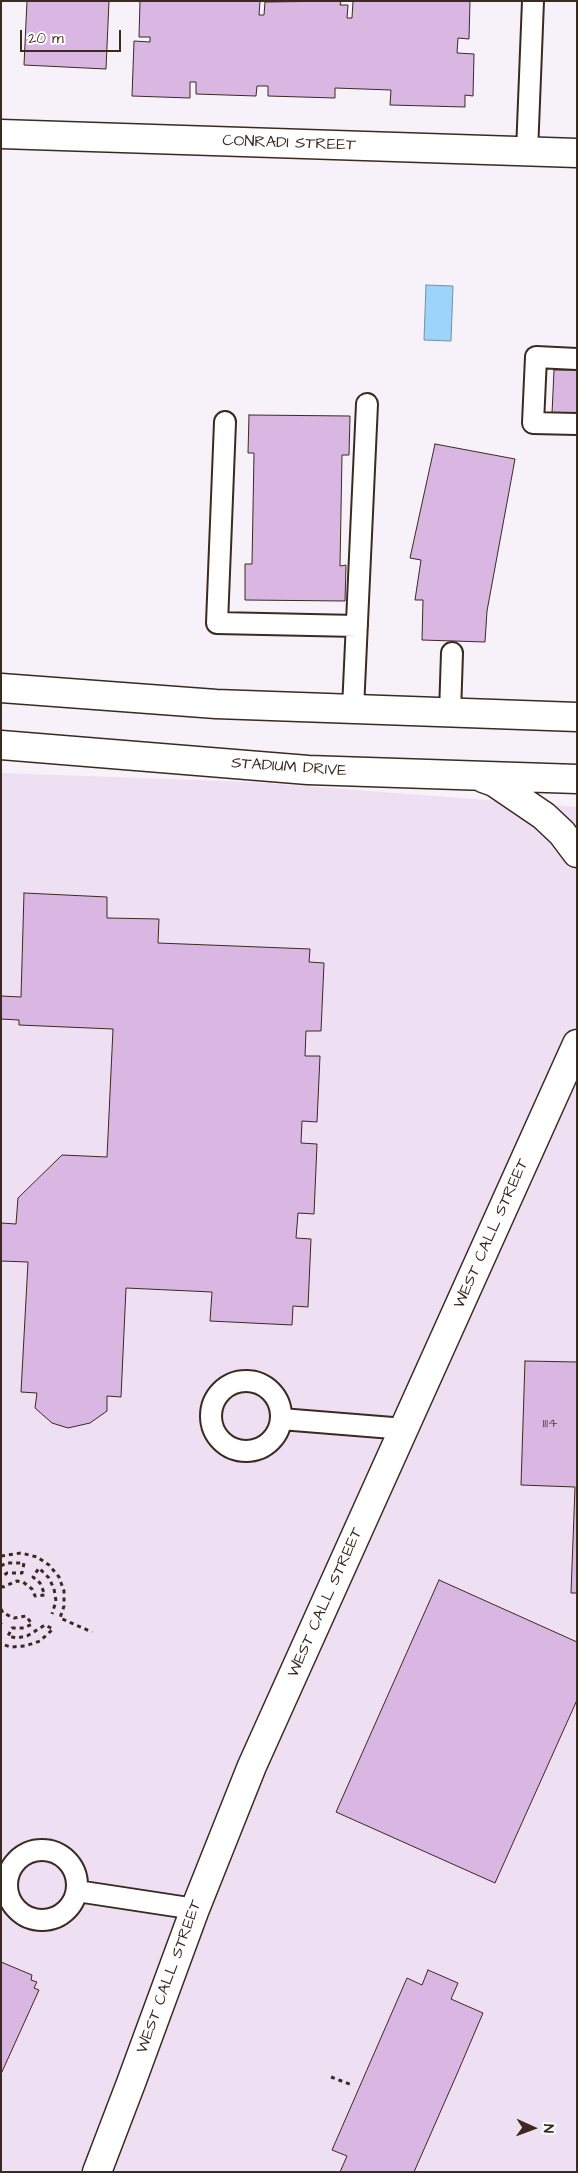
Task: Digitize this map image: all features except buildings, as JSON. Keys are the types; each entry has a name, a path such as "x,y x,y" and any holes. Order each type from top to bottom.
{"street":[{"name":"CONRADI STREET","path":"1,134 577,153"},
{"path":"1,688 216,704 577,716"},
{"name":"STADIUM DRIVE","path":"1,745 290,769 577,779"},
{"path":"474,776 494,782 544,816 562,833 577,853"},
{"name":"WEST CALL STREET","path":"97,2172 132,2083 195,1909 252,1766 405,1430 577,1044"}],"lane":[{"path":"527,152 533,1"},
{"path":"577,359 536,357 533,423 577,424"},
{"path":"353,709 367,404"},
{"path":"225,422 216,623 357,626"},
{"path":"450,713 452,653"},
{"path":"281,1419 405,1430"},
{"path":"77,1891 195,1909"}],"path":[{"path":"1,1556 21,1553 38,1557 50,1565 59,1577 64,1591 64,1606 60,1618 92,1632"},
{"path":"1,1566 6,1563 24,1563 22,1573 7,1574 1,1577"},
{"path":"1,1586 3,1587 16,1581 23,1582 32,1589 35,1596 44,1595 40,1583 33,1577 39,1568 49,1578 54,1589 56,1601 52,1614"},
{"path":"1,1609 3,1613 14,1618 26,1616 32,1624 24,1628 12,1628 8,1636 16,1638 28,1636 45,1625 53,1629 40,1642 11,1647 1,1644"},
{"path":"331,2077 352,2085"}],"shaded area":[{"path":"1,773 252,782 577,807 577,2172 1,2172"}],"water":[{"path":"426,285 453,286 451,341 424,340"}]}
